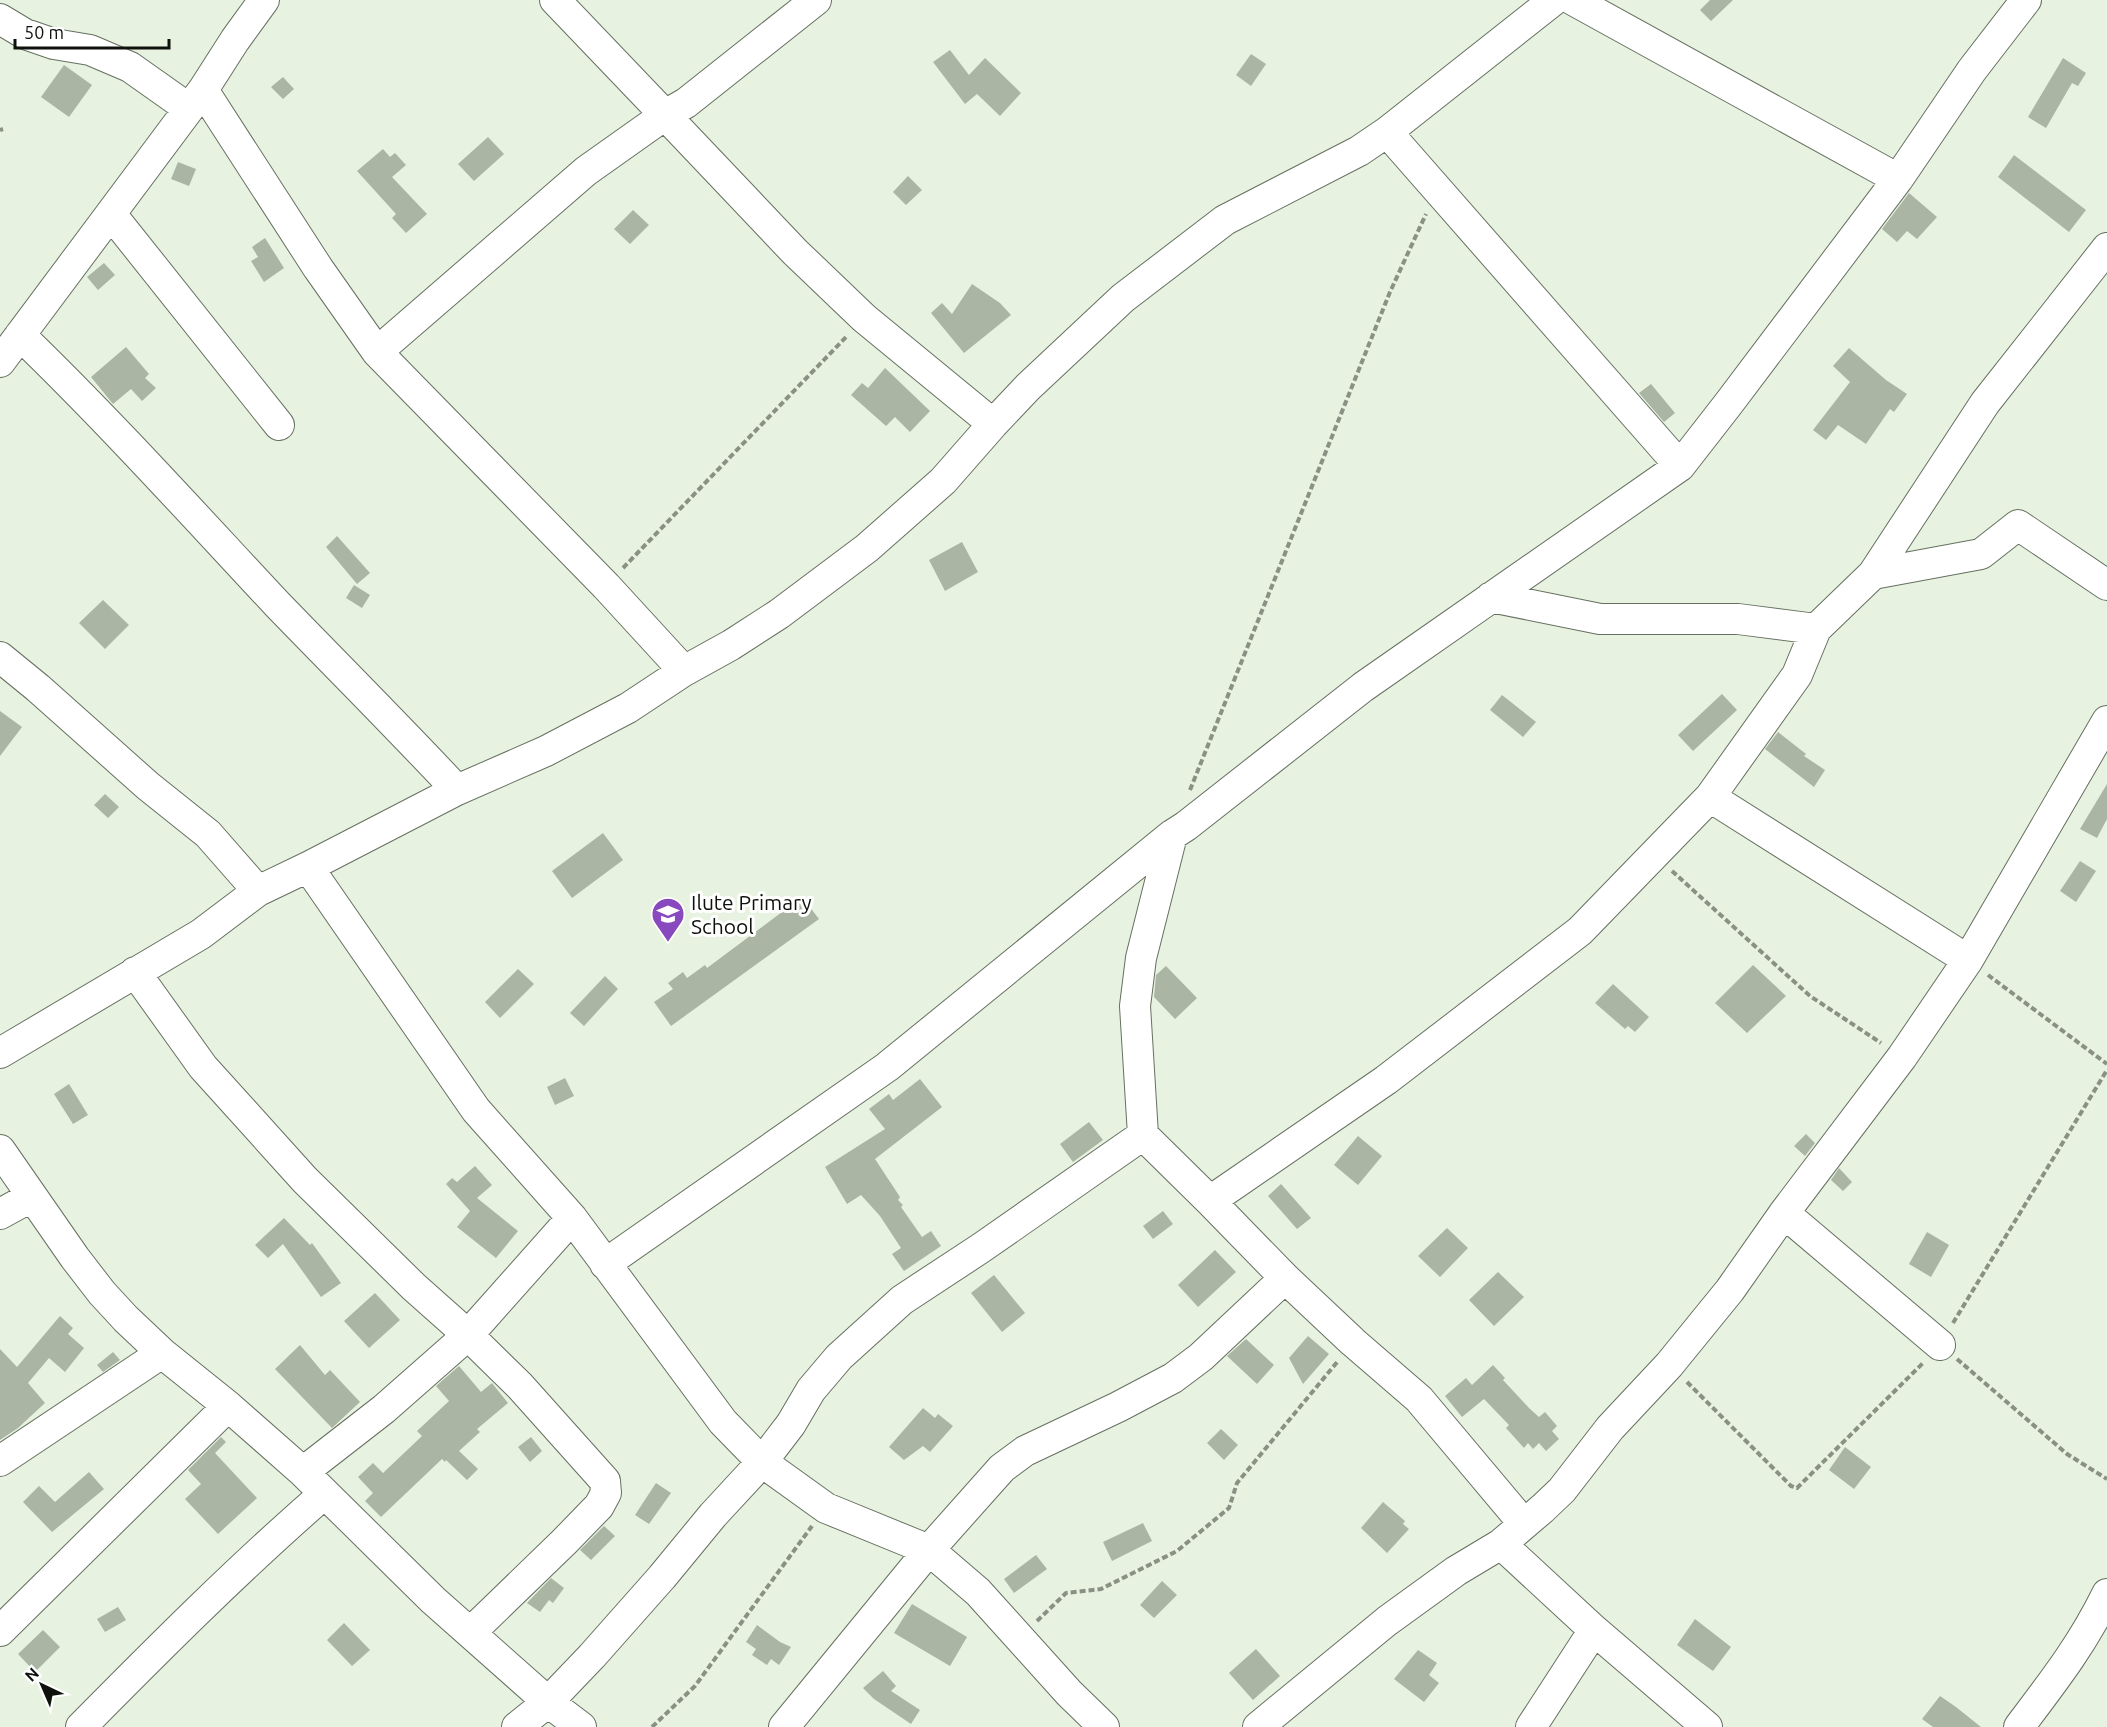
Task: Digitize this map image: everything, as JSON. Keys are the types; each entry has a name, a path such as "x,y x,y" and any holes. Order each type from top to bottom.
{"street":[{"path":"0,362 196,99 264,0"},
{"path":"555,0 795,252 864,318 993,424"},
{"path":"377,352 586,171 665,115 686,103 816,0"},
{"path":"0,1053 201,934 258,891 457,790 546,751 628,708 684,671 731,645 779,614 867,548 944,481 1028,387 1123,298 1225,220 1359,151 1388,132 1554,0"},
{"path":"1573,0 1898,179"},
{"path":"605,1264 887,1067 1172,835 1363,687 1680,466 1898,179 1972,70 2026,0"},
{"path":"0,19 25,34 54,44 90,50 196,99 377,352 606,586 684,671"},
{"path":"1388,132 1680,466"},
{"path":"111,214 279,425"},
{"path":"1210,1201 1386,1080 1580,931 1710,797 1797,675 1816,629 1873,574 1985,403 2107,248"},
{"path":"20,335 178,495 277,603 457,790"},
{"path":"1873,574 1981,554 2018,525 2107,585"},
{"path":"1491,597 1600,619 1738,619 1816,629"},
{"path":"0,657 148,786 208,834 258,891"},
{"path":"1258,1727 1387,1621 1456,1571 1501,1544 1524,1524 1562,1490 1610,1428 1670,1365 1730,1290 1784,1213 1902,1057 1968,960 2103,732"},
{"path":"1710,797 1968,960"},
{"path":"1172,835 1141,958 1135,1006 1143,1135 1285,1278 1353,1342 1419,1398 1524,1524"},
{"path":"308,867 476,1110 572,1218 723,1422 762,1462 826,1508 929,1550 978,1592 1069,1693 1104,1727"},
{"path":"135,972 203,1067 305,1180 414,1287 520,1386 605,1482 606,1493 599,1506 471,1632"},
{"path":"517,1727 548,1702 669,1569 712,1515 762,1462 791,1424 811,1390 839,1357 902,1300 1143,1135"},
{"path":"0,1150 31,1197 102,1293 162,1353 228,1406 303,1472 433,1600 548,1702 581,1727"},
{"path":"0,1214 31,1197"},
{"path":"1784,1213 1940,1345"},
{"path":"303,1472 384,1409 468,1335 572,1218"},
{"path":"784,1727 929,1550 1002,1468 1014,1458 1173,1378 1202,1357 1285,1278"},
{"path":"0,1461 162,1353"},
{"path":"0,1631 228,1406"},
{"path":"81,1727 271,1540 324,1494"},
{"path":"1501,1544 1594,1630 1707,1727"},
{"path":"2019,1727 2070,1661 2094,1622 2107,1594"},
{"path":"1531,1727 1594,1630"}],"path":[{"path":"1190,791 1390,292 1438,190"},
{"path":"606,586 864,318"},
{"path":"1654,854 1810,996 1902,1057"},
{"path":"1968,960 2107,1064"},
{"path":"1020,1639 1066,1593 1101,1589 1178,1551 1229,1508 1238,1483 1353,1342"},
{"path":"1940,1345 2067,1454 2107,1479"},
{"path":"652,1727 695,1686 826,1508"}],"building":[{"path":"1710,0 1733,0 1711,21 1700,10"},
{"path":"950,50 969,75 985,58 1021,93 1000,116 977,94 965,104 933,62"},
{"path":"1251,54 1266,64 1251,86 1236,75"},
{"path":"2063,58 2086,73 2078,86 2072,83 2046,128 2028,117"},
{"path":"64,65 92,85 69,117 41,97"},
{"path":"283,77 294,89 283,99 271,87"},
{"path":"488,137 504,154 474,181 458,164"},
{"path":"383,149 390,157 395,153 406,165 392,177 427,214 406,233 392,218 396,214 357,171"},
{"path":"2014,155 2086,210 2069,232 1998,177"},
{"path":"178,162 196,169 189,186 171,179"},
{"path":"908,176 922,190 906,205 893,192"},
{"path":"1909,193 1937,217 1917,239 1907,231 1897,242 1882,229"},
{"path":"633,210 649,225 630,244 614,229"},
{"path":"265,238 284,268 264,282 251,261 258,257 252,247"},
{"path":"104,263 115,275 98,290 87,277"},
{"path":"972,284 1000,303 1011,315 964,353 931,313 942,303 952,314"},
{"path":"126,347 149,374 145,378 156,388 142,401 131,389 113,404 91,377"},
{"path":"1849,348 1886,380 1907,394 1894,412 1890,409 1866,444 1838,425 1826,440 1813,430 1850,382 1833,366"},
{"path":"885,368 930,411 910,432 895,417 886,426 851,395 862,383 868,388"},
{"path":"1651,384 1675,413 1664,422 1639,393"},
{"path":"337,536 370,573 357,584 326,547"},
{"path":"962,542 978,572 945,591 929,560"},
{"path":"354,585 370,595 362,608 346,598"},
{"path":"103,600 129,625 105,649 79,623"},
{"path":"1722,694 1737,710 1693,751 1678,735"},
{"path":"1502,695 1536,722 1523,737 1490,710"},
{"path":"0,711 22,727 0,756"},
{"path":"1778,732 1806,754 1804,756 1825,770 1814,787 1765,749"},
{"path":"2107,784 2107,819 2097,838 2080,829"},
{"path":"105,794 119,807 108,818 94,805"},
{"path":"603,833 623,860 572,898 552,871"},
{"path":"2080,861 2096,871 2076,902 2060,891"},
{"path":"802,897 819,919 671,1026 654,1002 673,989 668,983 683,972 687,978 705,965 707,968"},
{"path":"1753,965 1786,996 1747,1033 1715,1003"},
{"path":"1166,966 1197,998 1175,1019 1154,997 1156,975"},
{"path":"518,969 534,984 500,1018 485,1002"},
{"path":"605,976 618,989 584,1026 570,1013"},
{"path":"1613,984 1649,1017 1635,1032 1628,1026 1625,1029 1595,1003"},
{"path":"565,1078 574,1096 555,1105 547,1087"},
{"path":"920,1079 942,1107 875,1159 900,1197 898,1200 903,1205 901,1207 922,1237 931,1231 941,1246 904,1271 892,1254 901,1248 880,1216 861,1195 847,1204 825,1167 885,1129 869,1109 889,1094 893,1100"},
{"path":"69,1084 88,1115 73,1124 54,1094"},
{"path":"1089,1122 1103,1140 1073,1162 1060,1144"},
{"path":"1806,1134 1815,1143 1805,1156 1794,1146"},
{"path":"1358,1136 1382,1156 1358,1185 1334,1165"},
{"path":"475,1166 492,1185 477,1198 518,1231 496,1258 457,1227 470,1211 446,1184 452,1178 457,1182"},
{"path":"1839,1168 1852,1182 1843,1191 1831,1180"},
{"path":"1281,1184 1311,1218 1297,1229 1268,1196"},
{"path":"1163,1211 1173,1224 1153,1239 1143,1226"},
{"path":"284,1218 310,1245 312,1243 341,1283 321,1297 283,1244 268,1258 255,1245"},
{"path":"1447,1228 1468,1248 1440,1277 1418,1256"},
{"path":"1927,1232 1949,1245 1931,1277 1909,1264"},
{"path":"1215,1250 1236,1272 1198,1307 1178,1285"},
{"path":"1498,1272 1524,1297 1494,1326 1469,1300"},
{"path":"994,1275 1025,1313 1002,1332 971,1293"},
{"path":"375,1293 400,1320 369,1348 344,1321"},
{"path":"60,1316 73,1328 68,1334 84,1348 65,1372 49,1358 28,1383 45,1403 18,1428 0,1440 0,1349 17,1367"},
{"path":"1308,1336 1329,1354 1303,1384 1289,1358"},
{"path":"1246,1339 1274,1365 1257,1384 1227,1356"},
{"path":"300,1345 325,1375 330,1370 360,1402 332,1428 275,1369"},
{"path":"113,1352 120,1360 103,1372 97,1365"},
{"path":"1493,1365 1505,1378 1503,1380 1529,1408 1539,1417 1545,1412 1557,1426 1552,1431 1559,1439 1546,1451 1539,1443 1533,1449 1528,1443 1524,1448 1506,1428 1509,1425 1484,1399 1462,1417 1445,1396 1466,1378 1472,1385"},
{"path":"459,1366 481,1392 492,1383 508,1403 477,1429 480,1432 459,1451 478,1469 467,1480 446,1460 445,1462 442,1459 381,1517 365,1501 373,1493 358,1477 373,1463 383,1473 422,1436 417,1431 449,1401 436,1386"},
{"path":"923,1408 935,1418 938,1414 953,1426 930,1452 923,1446 904,1460 889,1447"},
{"path":"1221,1429 1238,1445 1224,1460 1207,1443"},
{"path":"221,1437 226,1442 215,1453 257,1498 218,1534 185,1499 201,1484 188,1470"},
{"path":"531,1437 542,1451 530,1462 518,1447"},
{"path":"1845,1447 1871,1467 1854,1489 1829,1470"},
{"path":"89,1472 104,1489 52,1532 23,1502 39,1486 55,1502"},
{"path":"656,1483 671,1493 649,1524 635,1515"},
{"path":"1383,1502 1405,1521 1403,1524 1409,1529 1387,1553 1361,1528"},
{"path":"1143,1523 1152,1541 1112,1561 1103,1542"},
{"path":"604,1526 615,1536 591,1560 580,1550"},
{"path":"1036,1555 1047,1569 1014,1593 1004,1579"},
{"path":"551,1578 564,1588 553,1603 549,1600 540,1612 527,1603"},
{"path":"1162,1581 1177,1595 1154,1618 1140,1605"},
{"path":"912,1604 967,1637 950,1666 894,1633"},
{"path":"118,1607 126,1620 105,1632 97,1619"},
{"path":"1695,1619 1731,1647 1713,1671 1677,1645"},
{"path":"344,1623 370,1650 352,1666 327,1640"},
{"path":"757,1625 791,1647 779,1665 771,1659 767,1665 752,1655 756,1649 746,1642"},
{"path":"43,1630 60,1647 35,1672 18,1654"},
{"path":"1256,1649 1280,1676 1253,1700 1229,1673"},
{"path":"1418,1650 1437,1663 1429,1675 1439,1683 1424,1702 1394,1679"},
{"path":"883,1671 896,1686 891,1691 920,1710 911,1724 874,1699 863,1688"},
{"path":"1940,1696 1981,1727 1933,1727 1922,1719"}],"place":[{"name":"Ilute Primary School","path":"668,943"}]}
